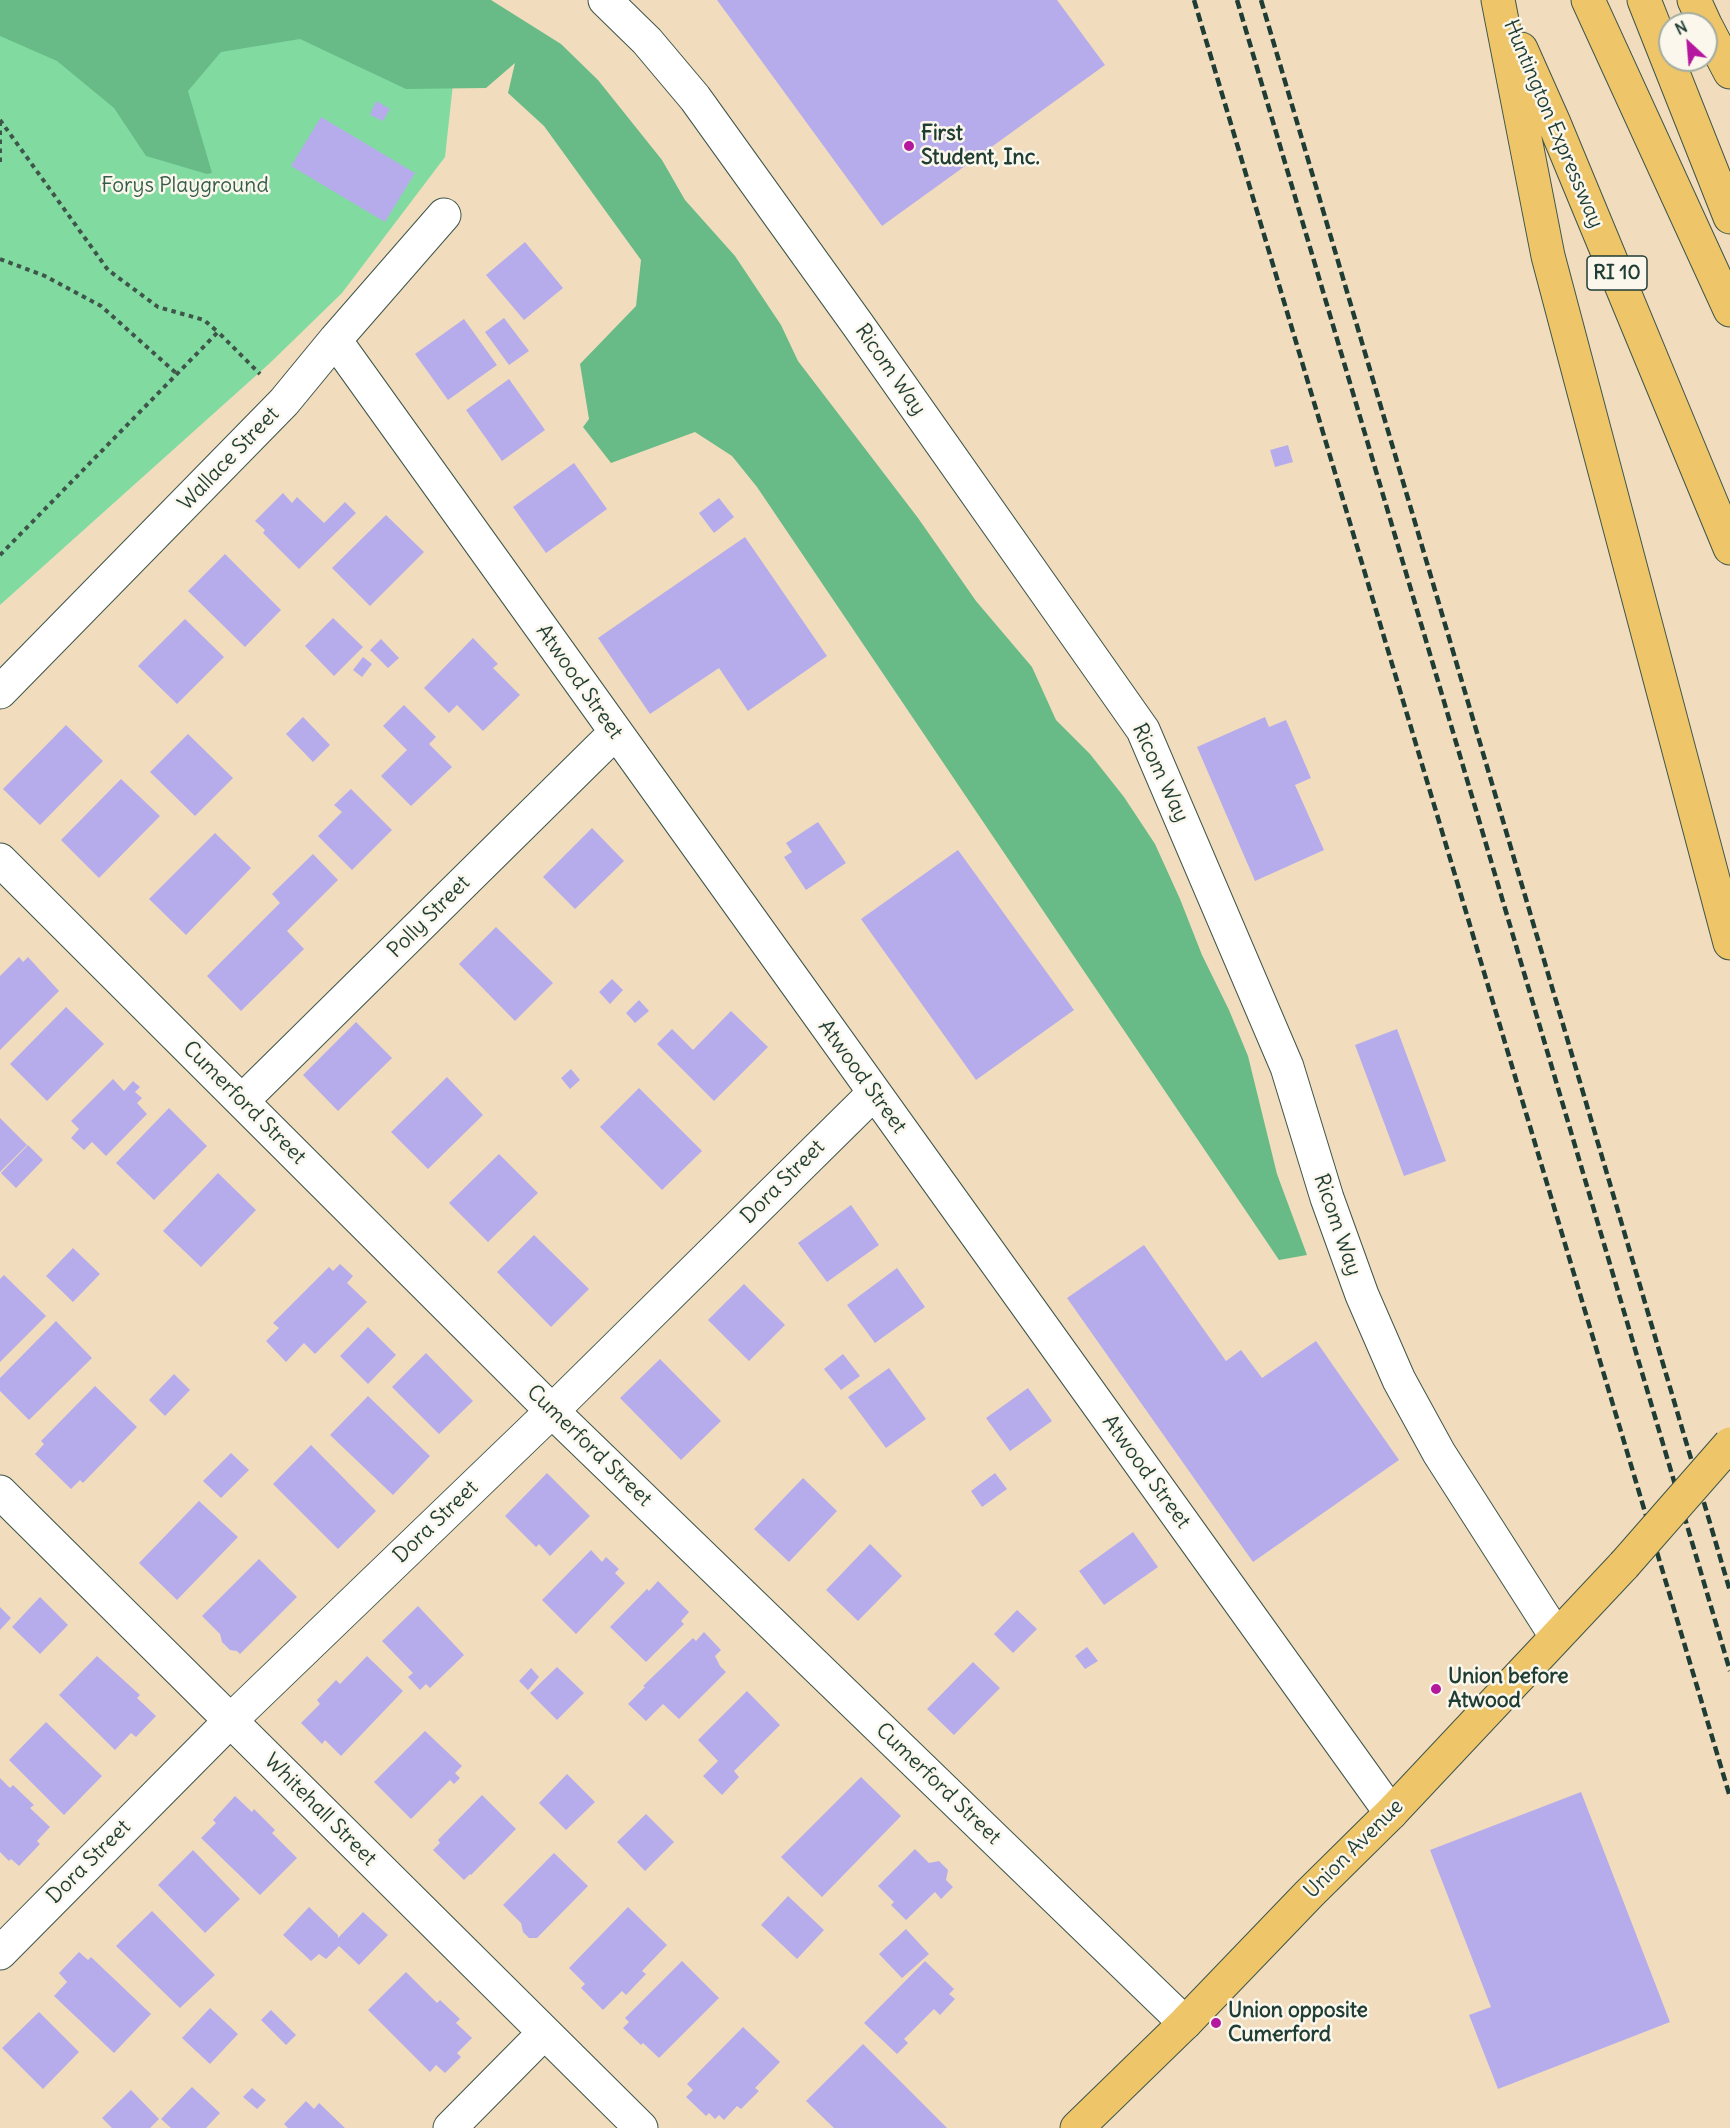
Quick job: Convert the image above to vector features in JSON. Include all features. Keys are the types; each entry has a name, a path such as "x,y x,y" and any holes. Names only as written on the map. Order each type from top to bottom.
{"main road":[{"name":"Huntington Expressway","path":"1499,0 1554,123 1730,548"},
{"path":"1499,0 1548,256 1730,944"},
{"path":"1588,0 1730,310"},
{"path":"1644,0 1730,217"},
{"path":"1718,48 1730,72"},
{"name":"Union Avenue","path":"1077,2128 1185,2024 1391,1813 1624,1565 1730,1444"},
{"name":"Union Avenue","path":"1624,1565 1730,1473"}],"street":[{"name":"Ricom Way","path":"605,0 647,41 695,98 858,324 1143,730 1287,1066 1330,1209 1362,1295 1399,1380 1438,1453 1556,1636"},
{"name":"Wallace Street","path":"0,692 284,402 444,214"},
{"name":"Atwood Street","path":"335,340 1391,1813"},
{"name":"Polly Street","path":"242,1101 615,733"},
{"name":"Cumerford Street","path":"0,860 552,1411 1185,2024"},
{"name":"Dora Street","path":"0,1953 230,1721 552,1411 874,1092"},
{"name":"Whitehall Street","path":"0,1492 640,2128"},
{"path":"450,2128 544,2033"}],"path":[{"path":"0,120 0,162"},
{"path":"0,120 108,270 158,307 204,320 259,372 284,402"},
{"path":"0,259 45,276 100,306 177,374"},
{"path":"0,555 218,332"}],"green space":[{"name":"Forys Playground","path":"0,0 462,2 445,157 342,293 270,363 0,605"},
{"path":"0,0 491,0 561,44 598,80 662,160 685,200 735,256 781,325 798,361 918,518 976,601 1032,667 1056,720 1090,754 1124,797 1155,844 1248,1056 1277,1174 1307,1255 1279,1260 757,487 732,456 695,432 611,463 583,427 589,419 580,364 636,306 641,260 544,126 508,93 515,63 486,88 406,89 300,39 221,52 188,91 212,173 207,174 146,156 114,108 57,61 0,36"}],"building":[{"name":"First Student, Inc.","path":"717,0 1057,0 1105,65 882,226"},
{"path":"376,101 390,109 383,121 370,115"},
{"path":"321,117 415,173 385,222 291,166"},
{"path":"525,242 563,288 524,320 486,275"},
{"path":"504,318 529,351 509,365 485,332"},
{"path":"464,319 497,365 448,400 415,354"},
{"path":"509,379 545,430 502,461 466,410"},
{"path":"1288,445 1293,462 1275,467 1270,450"},
{"path":"574,463 607,509 546,553 513,507"},
{"path":"283,493 292,503 297,497 324,523 345,502 356,513 299,569 263,533 265,530 255,521"},
{"path":"719,498 734,517 714,533 699,513"},
{"path":"386,515 424,552 370,606 332,568"},
{"path":"745,537 827,656 748,711 719,668 650,714 598,638"},
{"path":"225,554 281,610 245,647 188,591"},
{"path":"333,618 363,647 334,676 305,646"},
{"path":"185,619 224,657 177,704 138,666"},
{"path":"473,638 498,664 493,668 520,695 483,731 457,705 449,713 424,688"},
{"path":"381,639 399,658 388,668 370,650"},
{"path":"363,657 372,664 362,677 353,670"},
{"path":"404,705 436,737 429,744 452,767 411,806 381,776 407,750 383,726"},
{"path":"303,717 330,745 313,762 286,734"},
{"path":"1265,717 1269,727 1286,720 1311,778 1295,785 1324,850 1255,881 1197,747"},
{"path":"66,725 103,761 40,825 3,789"},
{"path":"188,734 233,778 195,816 150,772"},
{"path":"121,779 160,816 99,878 61,840"},
{"path":"351,789 392,830 352,870 318,836 342,812 334,805"},
{"path":"818,822 846,863 806,890 784,857 792,852 786,843"},
{"path":"592,828 624,861 575,909 543,877"},
{"path":"215,833 251,868 186,935 149,899"},
{"path":"958,850 1074,1010 976,1080 861,919"},
{"path":"313,854 338,880 287,931 304,949 241,1011 207,976 280,903 272,894"},
{"path":"496,927 553,983 515,1021 459,964"},
{"path":"19,957 23,962 28,957 59,991 0,1050 0,976"},
{"path":"612,979 623,990 610,1004 599,992"},
{"path":"639,1000 649,1011 635,1023 626,1013"},
{"path":"66,1007 104,1044 47,1101 10,1064"},
{"path":"731,1011 768,1047 714,1101 657,1044 672,1029 693,1050"},
{"path":"356,1022 392,1058 338,1111 303,1075"},
{"path":"1397,1029 1446,1161 1404,1176 1355,1045"},
{"path":"571,1069 580,1080 570,1089 561,1078"},
{"path":"447,1077 483,1115 428,1169 391,1132"},
{"path":"113,1079 124,1091 133,1081 140,1087 135,1092 142,1098 137,1103 147,1114 106,1156 92,1142 84,1150 71,1138 79,1129 71,1121"},
{"path":"639,1088 702,1151 662,1190 600,1127"},
{"path":"169,1108 207,1146 154,1200 116,1163"},
{"path":"0,1118 27,1145 0,1172"},
{"path":"28,1145 43,1160 16,1188 1,1173"},
{"path":"499,1154 538,1193 488,1242 449,1203"},
{"path":"218,1173 256,1210 201,1267 163,1231"},
{"path":"851,1205 879,1245 827,1282 798,1243"},
{"path":"534,1235 589,1289 551,1327 497,1272"},
{"path":"1144,1245 1226,1361 1241,1350 1262,1378 1316,1341 1399,1460 1253,1562 1067,1298"},
{"path":"73,1248 100,1274 73,1302 46,1276"},
{"path":"340,1264 353,1276 347,1283 367,1302 315,1354 304,1343 286,1362 266,1341 279,1328 273,1323 329,1267 333,1271"},
{"path":"897,1268 925,1307 875,1343 847,1305"},
{"path":"4,1275 46,1316 0,1362 0,1279"},
{"path":"744,1284 785,1325 749,1361 708,1320"},
{"path":"56,1321 92,1358 29,1420 0,1391 0,1378"},
{"path":"368,1327 396,1355 368,1384 340,1356"},
{"path":"426,1353 473,1401 439,1434 392,1387"},
{"path":"843,1354 860,1376 841,1390 824,1369"},
{"path":"660,1359 721,1421 681,1460 620,1398"},
{"path":"889,1368 926,1419 886,1448 848,1397"},
{"path":"174,1374 190,1390 165,1416 149,1400"},
{"path":"95,1386 137,1427 83,1483 80,1480 71,1489 35,1454 44,1444 41,1441"},
{"path":"1028,1388 1052,1421 1010,1451 986,1418"},
{"path":"368,1396 430,1456 393,1495 330,1435"},
{"path":"311,1445 376,1511 338,1549 273,1484"},
{"path":"231,1453 249,1470 221,1498 203,1481"},
{"path":"547,1473 590,1516 550,1556 539,1544 536,1547 505,1516"},
{"path":"995,1473 1007,1489 982,1507 971,1491"},
{"path":"803,1478 837,1511 789,1562 754,1529"},
{"path":"199,1501 238,1537 177,1600 139,1563"},
{"path":"1133,1532 1158,1567 1104,1605 1079,1571"},
{"path":"870,1544 902,1576 858,1621 826,1590"},
{"path":"591,1550 602,1562 606,1557 619,1569 615,1573 625,1583 576,1634 542,1600"},
{"path":"259,1559 297,1597 240,1654 230,1650 222,1642 220,1634 202,1616"},
{"path":"658,1581 689,1612 681,1621 684,1624 646,1662 610,1627 647,1589 649,1591"},
{"path":"40,1597 68,1625 40,1654 12,1627"},
{"path":"418,1606 464,1655 430,1688 426,1684 420,1690 408,1677 413,1673 382,1641"},
{"path":"0,1607 11,1618 0,1630"},
{"path":"1017,1610 1037,1629 1013,1653 994,1634"},
{"path":"704,1632 721,1650 715,1656 726,1672 679,1719 663,1704 646,1721 628,1704 645,1687 643,1686 693,1638 696,1641"},
{"path":"1087,1647 1098,1661 1085,1669 1075,1656"},
{"path":"97,1656 140,1695 137,1698 156,1716 136,1737 131,1733 115,1750 59,1695"},
{"path":"367,1656 403,1691 341,1756 325,1740 322,1744 301,1723 320,1704 317,1700 336,1680 340,1684"},
{"path":"973,1662 1000,1688 954,1735 927,1709"},
{"path":"557,1667 584,1693 557,1720 530,1693"},
{"path":"531,1668 539,1677 528,1690 519,1681"},
{"path":"747,1691 780,1725 734,1771 739,1777 722,1795 703,1776 718,1761 698,1740"},
{"path":"46,1722 102,1776 64,1815 9,1760"},
{"path":"425,1731 462,1766 455,1773 460,1778 454,1784 450,1780 411,1819 374,1782"},
{"path":"567,1774 595,1802 566,1830 539,1803"},
{"path":"861,1777 901,1816 822,1897 781,1857"},
{"path":"0,1778 10,1788 13,1785 34,1805 30,1808 50,1827 37,1841 40,1844 19,1866 11,1859 9,1861 0,1852"},
{"path":"1581,1792 1670,2022 1498,2089 1469,2015 1491,2007 1430,1850"},
{"path":"482,1795 516,1829 464,1880 433,1850 440,1843 438,1840"},
{"path":"235,1796 252,1812 254,1809 275,1830 272,1833 297,1858 260,1895 201,1838 216,1823 213,1820"},
{"path":"646,1814 674,1842 645,1871 617,1842"},
{"path":"915,1849 929,1863 939,1861 948,1870 946,1880 953,1887 941,1899 935,1892 906,1920 891,1905 894,1902 878,1886"},
{"path":"193,1850 240,1899 205,1933 158,1885"},
{"path":"554,1853 588,1886 537,1938 529,1938 523,1932 521,1923 503,1905"},
{"path":"788,1896 824,1930 797,1959 761,1925"},
{"path":"309,1907 338,1935 338,1938 363,1912 388,1935 359,1965 339,1946 326,1959 319,1954 311,1961 283,1935"},
{"path":"628,1907 667,1945 642,1971 646,1974 626,1995 622,1991 603,2010 581,1988 585,1984 569,1968"},
{"path":"152,1911 215,1975 180,2008 116,1946"},
{"path":"906,1929 929,1954 902,1978 879,1954"},
{"path":"79,1952 88,1960 91,1957 151,2014 114,2053 54,1996 67,1982 59,1973"},
{"path":"682,1961 719,1998 659,2058 623,2028 629,2022 625,2018"},
{"path":"925,1961 954,1989 949,1994 955,1999 940,2015 934,2009 904,2039 908,2043 897,2054 864,2023"},
{"path":"406,1972 437,2003 440,2000 460,2019 456,2023 472,2038 457,2053 461,2057 445,2073 436,2065 430,2072 368,2010"},
{"path":"210,2008 238,2034 210,2064 182,2038"},
{"path":"271,2010 296,2035 286,2045 261,2020"},
{"path":"39,2012 79,2052 43,2089 2,2048"},
{"path":"743,2027 780,2062 755,2088 759,2091 741,2109 737,2106 724,2120 719,2115 715,2119 709,2113 706,2116 686,2097 693,2090 687,2084"},
{"path":"863,2044 947,2128 834,2128 806,2101"},
{"path":"192,2087 220,2113 206,2128 171,2128 161,2119"},
{"path":"252,2088 266,2100 257,2109 243,2097"},
{"path":"131,2090 159,2119 150,2128 112,2128 102,2118"},
{"path":"306,2101 314,2109 319,2103 345,2128 288,2128 284,2124"}],"railway":[{"path":"1194,0 1730,1797"},
{"path":"1237,0 1730,1671"},
{"path":"1261,0 1730,1591"}],"place":[{"name":"First Student, Inc.","path":"909,146"},
{"name":"Union before Atwood","path":"1436,1689"},
{"name":"Union opposite Cumerford","path":"1216,2023"}]}
